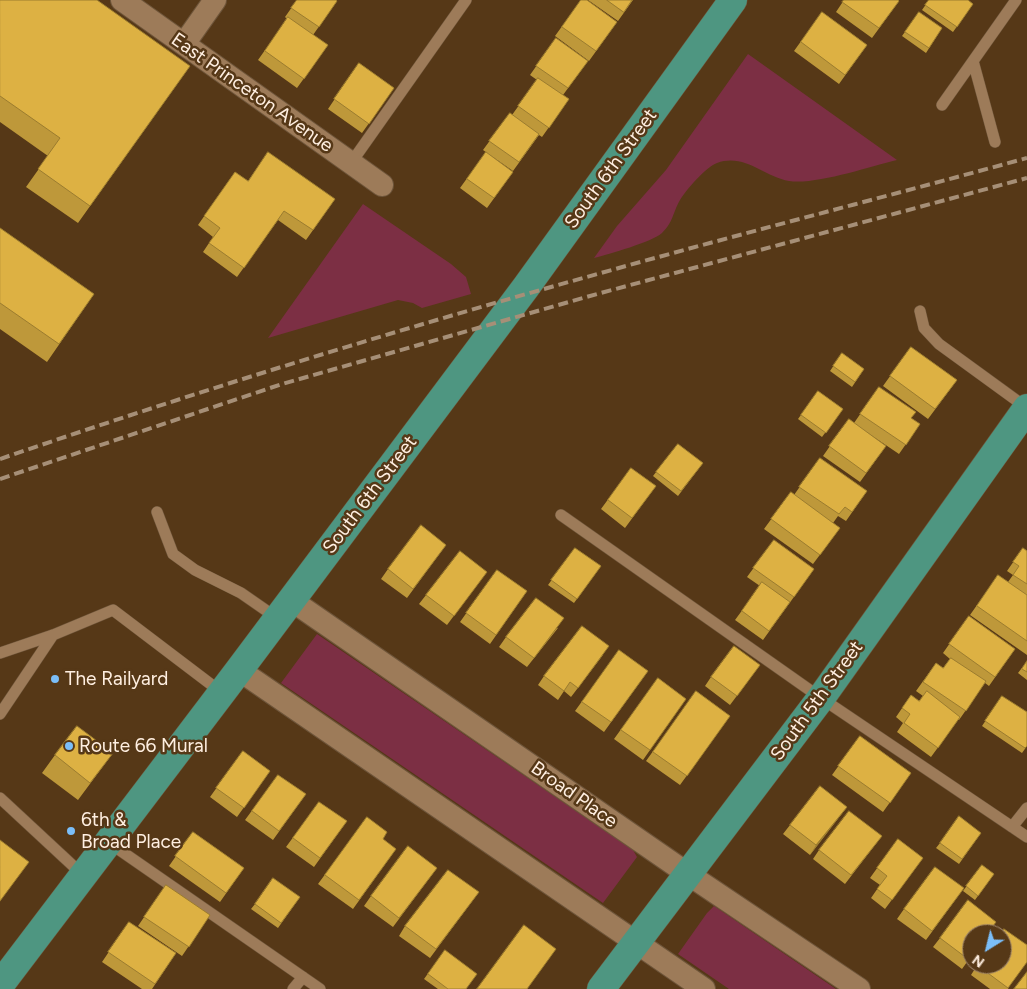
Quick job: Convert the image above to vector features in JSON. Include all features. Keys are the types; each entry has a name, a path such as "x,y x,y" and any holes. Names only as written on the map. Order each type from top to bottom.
{"main road":[{"name":"South 6th Street","path":"0,984 84,876 526,287 733,0"},
{"name":"South 5th Street","path":"601,989 821,698 1027,408"}],"street":[{"name":"East Princeton Avenue","path":"122,0 382,185"},
{"path":"184,44 215,0"},
{"name":"Broad Place","path":"284,609 688,874 859,989"},
{"path":"239,670 704,989"}],"lane":[{"path":"351,163 466,0"},
{"path":"942,105 1016,0"},
{"path":"973,60 995,142"},
{"path":"920,311 924,328 939,344 1027,408"},
{"path":"157,512 174,554 196,570 240,592 284,609"},
{"path":"561,515 821,698 1027,837"},
{"path":"0,653 113,610 221,692"},
{"path":"0,714 53,634"},
{"path":"0,798 84,876"},
{"path":"1012,827 1027,808"},
{"path":"108,842 320,989"},
{"path":"293,989 303,977"}],"shaded area":[{"path":"748,54 897,160 827,178 800,182 780,179 737,161 717,163 702,174 687,191 680,200 669,225 662,233 640,244 594,258 617,226 666,170"},
{"path":"363,204 451,264 466,277 471,294 422,308 413,303 398,300 268,338"},
{"path":"317,634 633,850 637,857 603,903 281,683"},
{"path":"714,906 836,989 729,989 678,954"}],"building":[{"path":"0,0 97,0 190,66 90,206 38,169 60,138 0,96"},
{"path":"297,0 337,1 319,27 291,8"},
{"path":"581,0 587,0 617,22 596,51 562,27"},
{"path":"607,0 632,0 624,12"},
{"path":"844,0 899,1 879,28 842,2"},
{"path":"929,0 968,0 973,4 957,27 925,5"},
{"path":"822,12 867,45 845,75 801,42"},
{"path":"919,12 942,28 929,48 905,32"},
{"path":"288,17 328,45 304,79 265,51"},
{"path":"556,38 588,61 568,88 536,66"},
{"path":"359,63 394,88 369,124 334,99"},
{"path":"538,78 569,99 549,128 518,106"},
{"path":"510,113 539,134 519,162 489,141"},
{"path":"268,152 335,199 313,230 284,211 244,268 209,243 220,228 204,216 235,172 248,181"},
{"path":"486,152 513,172 494,198 467,179"},
{"path":"0,228 94,294 59,344 0,303"},
{"path":"911,347 957,380 935,409 890,376"},
{"path":"842,353 864,369 855,382 833,366"},
{"path":"879,387 916,412 911,418 920,424 906,445 860,414"},
{"path":"818,391 843,409 826,433 801,415"},
{"path":"849,419 886,446 866,473 829,446"},
{"path":"678,444 703,463 681,491 656,472"},
{"path":"820,458 867,491 852,512 845,507 839,514 799,487"},
{"path":"631,468 656,486 632,518 608,500"},
{"path":"791,492 840,528 820,555 771,519"},
{"path":"421,525 446,545 413,589 388,569"},
{"path":"774,540 814,569 794,597 753,568"},
{"path":"575,548 601,566 577,599 551,580"},
{"path":"1023,548 1027,551 1027,584 1013,575 1019,566 1013,562"},
{"path":"460,551 487,572 454,616 426,595"},
{"path":"497,570 527,591 496,635 466,613"},
{"path":"998,575 1027,595 1027,641 977,606"},
{"path":"762,582 790,602 769,631 742,611"},
{"path":"536,598 564,618 534,658 506,637"},
{"path":"969,616 1015,649 995,677 949,644"},
{"path":"582,626 609,646 578,688 570,682 564,691 544,676"},
{"path":"734,646 760,665 737,696 711,677"},
{"path":"619,650 648,671 611,722 582,702"},
{"path":"951,658 986,681 966,711 923,682 936,663 943,668"},
{"path":"1027,661 1027,672 1022,669"},
{"path":"658,678 686,699 650,750 621,730"},
{"path":"696,691 730,716 687,776 653,752"},
{"path":"927,691 960,717 938,748 904,723 910,714 902,708 911,695 919,701"},
{"path":"1002,696 1027,712 1027,746 1025,748 985,721"},
{"path":"77,726 113,753 90,783 55,755"},
{"path":"860,736 911,773 890,803 838,766"},
{"path":"243,751 270,771 244,808 216,788"},
{"path":"278,775 306,794 279,831 252,811"},
{"path":"820,786 847,807 816,845 790,825"},
{"path":"319,802 347,821 320,858 293,838"},
{"path":"849,811 882,836 851,875 819,850"},
{"path":"959,816 981,833 962,859 940,843"},
{"path":"367,817 387,832 383,839 396,849 359,900 325,875"},
{"path":"193,832 244,868 226,893 175,856"},
{"path":"898,839 923,858 892,900 877,889 887,876 877,868"},
{"path":"0,840 29,862 0,901"},
{"path":"408,846 437,868 399,918 371,896"},
{"path":"982,865 994,874 978,896 966,886"},
{"path":"935,867 964,888 932,931 904,909"},
{"path":"448,870 479,892 436,949 405,926"},
{"path":"273,878 300,897 281,923 255,904"},
{"path":"166,885 210,915 189,947 144,917"},
{"path":"968,900 996,922 994,924 962,924 962,954 940,938"},
{"path":"129,922 176,953 155,984 108,952"},
{"path":"524,925 556,949 527,989 477,989"},
{"path":"1012,935 1027,945 1027,962 1008,988 989,974 1012,974"},
{"path":"445,950 477,974 466,989 448,989 428,974"},
{"path":"1027,972 1027,989 1014,989"}],"railway":[{"path":"0,459 224,385 525,294 1027,158"},
{"path":"0,479 282,384 597,294 1027,178"}],"place":[{"name":"The Railyard","path":"55,679"},
{"name":"Route 66 Mural","path":"69,746"},
{"name":"6th & Broad Place","path":"71,831"}]}
